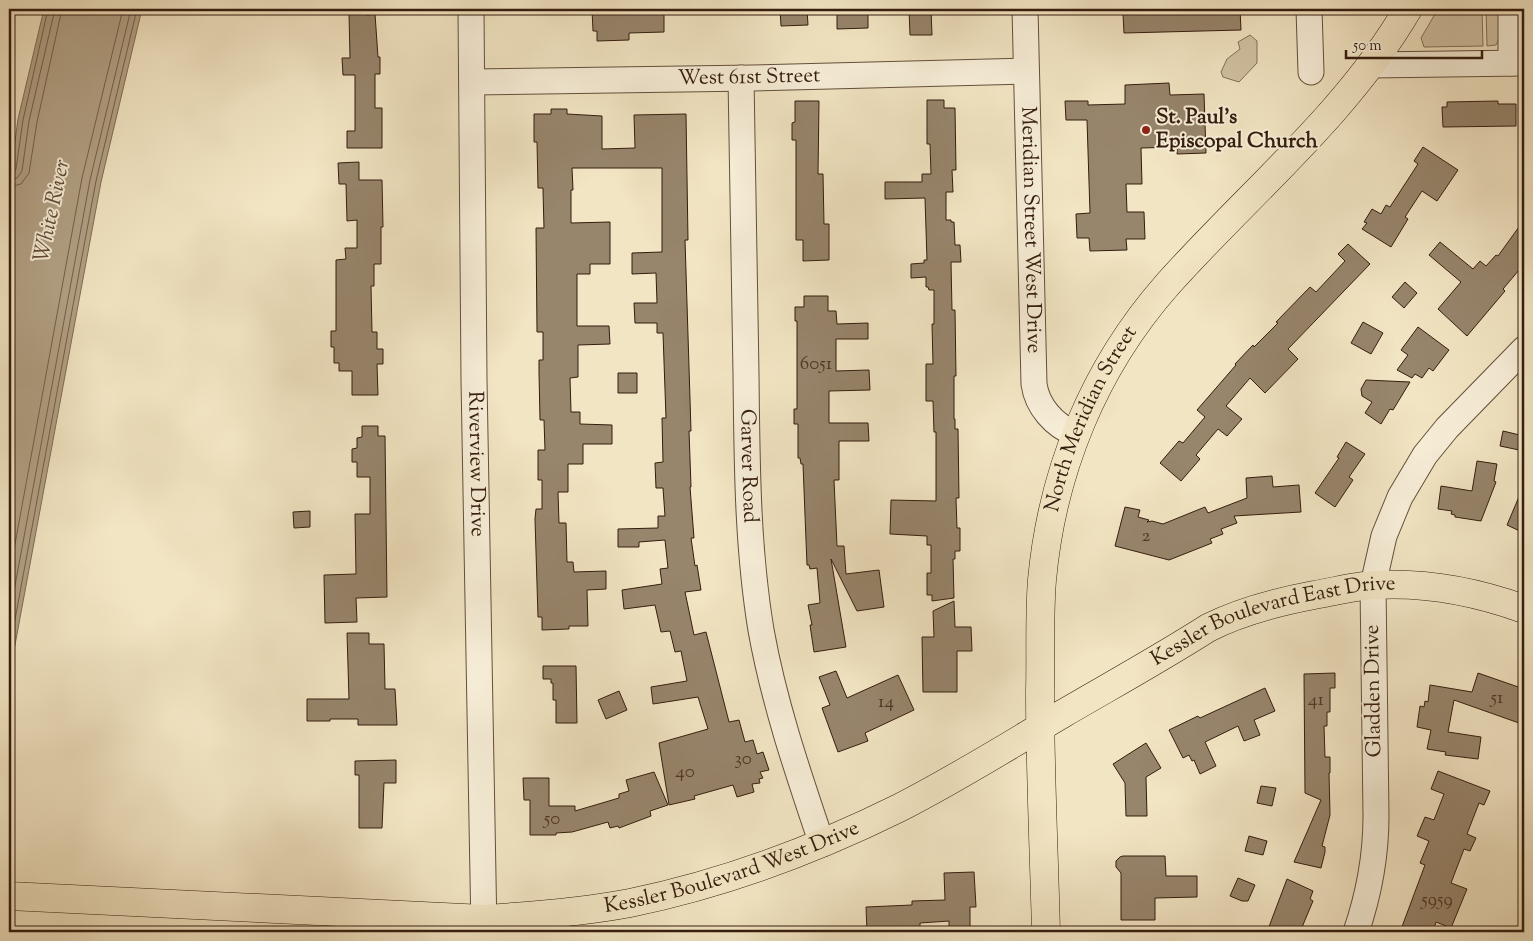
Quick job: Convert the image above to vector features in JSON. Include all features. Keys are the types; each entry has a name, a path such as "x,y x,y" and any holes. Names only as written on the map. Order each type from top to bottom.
{"main road":[{"name":"North Meridian Street","path":"1046,932 1040,727 1041,604 1045,556 1055,499 1076,434 1098,385 1112,360 1147,308 1178,273 1335,109 1371,65 1408,9"},
{"name":"Kessler Boulevard East Drive","path":"1040,727 1224,620 1248,611 1300,598 1373,585 1436,587 1507,603 1524,609"},
{"name":"Kessler Boulevard West Drive","path":"9,896 182,904 484,926 645,899 733,875 822,844 899,808 1040,727"}],"street":[{"name":"Riverview Drive","path":"471,9 474,380 484,926"},
{"name":"Meridian Street West Drive","path":"1025,9 1034,384 1038,399 1050,417 1067,430 1076,434"},
{"path":"1309,9 1311,72"},
{"path":"1371,65 1518,63 1511,9"},
{"name":"West 61st Street","path":"473,82 1026,71"},
{"name":"Garver Road","path":"741,78 748,491 752,564 773,687 786,736 822,844"},
{"name":"Gladden Drive","path":"1356,932 1370,886 1376,834 1373,585 1382,544 1389,520 1416,469 1447,428 1524,349"}],"shaded area":[{"path":"1438,9 1482,9 1483,46 1424,47 1421,38"},
{"path":"1486,9 1499,9 1500,32 1496,45 1487,46"},
{"path":"1250,35 1257,41 1257,63 1239,82 1223,77 1221,72 1227,59 1240,49 1238,42"}],"water":[{"name":"White River","path":"44,9 142,9 101,182 12,661 9,709 9,185 18,119"}],"building":[{"path":"592,9 634,9 634,14 664,13 664,32 629,33 629,40 597,41 597,31 593,31"},
{"path":"780,9 807,9 808,25 781,26"},
{"path":"837,9 868,9 868,28 837,29"},
{"path":"909,9 931,9 932,35 910,35"},
{"path":"1130,9 1240,9 1241,30 1124,33 1123,14 1130,14"},
{"path":"367,12 367,15 375,14 378,57 380,57 380,74 375,74 375,108 382,108 382,148 347,148 347,131 355,131 355,75 343,75 342,58 350,58 349,13"},
{"name":"St. Paul's Episcopal Church","path":"1169,83 1170,95 1204,94 1206,153 1177,154 1177,147 1141,148 1142,184 1126,184 1127,212 1144,212 1145,239 1126,239 1127,250 1090,251 1089,238 1077,238 1076,214 1090,213 1087,120 1066,120 1065,101 1088,101 1088,105 1125,104 1125,85"},
{"path":"927,100 944,100 944,108 955,108 956,170 952,170 953,192 946,192 946,220 954,222 955,245 960,245 961,262 951,262 952,310 955,310 956,376 954,376 954,419 955,429 958,429 959,498 956,498 957,528 960,528 960,551 955,551 955,559 953,559 954,598 932,601 932,595 927,595 927,573 931,573 931,545 927,545 927,536 890,534 891,500 936,501 936,432 934,432 933,401 926,401 926,364 933,364 932,324 934,324 934,290 929,290 926,287 926,277 911,278 911,264 924,263 924,260 927,260 925,198 885,199 885,182 922,182 922,174 931,174 930,144 927,144"},
{"path":"795,101 819,101 818,174 823,174 824,224 829,224 829,260 803,261 803,240 796,240 796,140 792,140 792,123 795,122"},
{"path":"1498,101 1498,104 1516,104 1516,126 1443,127 1442,107 1447,107 1447,102"},
{"path":"551,109 567,109 567,114 602,116 602,149 635,148 634,115 686,114 688,240 685,240 691,431 689,431 690,487 694,538 691,538 701,590 685,592 694,635 706,632 729,722 739,720 745,742 753,740 757,754 763,752 769,770 760,772 763,778 759,779 760,783 752,784 754,792 737,797 733,785 694,796 695,799 669,805 659,743 708,729 698,697 653,704 651,687 687,681 681,651 675,652 670,631 661,632 655,605 624,609 622,590 662,584 660,569 668,568 665,540 639,542 639,547 618,547 618,529 658,528 658,516 665,516 663,488 656,488 655,463 663,462 662,418 666,418 663,333 657,333 657,323 635,323 634,303 657,303 656,273 632,274 632,253 662,252 662,168 572,168 571,223 610,222 610,264 590,264 590,274 577,274 577,326 609,326 610,344 578,345 578,377 570,378 571,412 580,412 580,424 612,425 612,444 583,444 583,464 568,464 568,492 558,492 559,523 566,523 567,562 573,562 574,572 606,571 606,589 587,590 588,626 569,626 569,629 542,630 542,617 538,617 535,519 536,509 542,509 542,480 538,480 538,450 545,450 544,420 540,420 539,360 543,360 543,332 537,332 536,228 544,228 543,188 538,188 537,142 534,142 534,114 551,114"},
{"path":"1423,147 1458,170 1437,201 1422,191 1405,217 1408,219 1391,247 1362,229 1367,223 1364,222 1372,209 1381,214 1386,205 1390,207 1418,164 1414,161"},
{"path":"359,162 359,180 382,180 383,227 381,227 381,264 374,264 374,286 371,286 372,332 377,332 377,349 383,349 383,364 377,364 378,395 352,395 352,371 339,371 339,363 334,363 334,347 331,347 331,331 336,331 336,260 346,259 345,248 357,248 357,220 347,221 346,184 339,184 338,163"},
{"path":"1524,220 1524,264 1503,289 1505,291 1467,336 1438,309 1461,282 1429,255 1440,242 1473,269 1480,261 1486,266 1496,255 1498,256"},
{"path":"1348,244 1370,264 1288,349 1298,359 1265,393 1250,378 1226,406 1242,419 1227,436 1218,429 1196,455 1200,459 1181,481 1160,463 1179,441 1183,443 1205,417 1197,410 1235,364 1278,323 1276,322 1310,287 1316,292 1345,261 1338,254"},
{"path":"1405,282 1417,293 1404,308 1392,297"},
{"path":"804,296 828,296 828,311 836,311 837,324 868,323 868,339 836,339 836,371 869,370 870,390 829,391 829,423 868,423 869,441 839,441 839,480 834,480 837,546 844,546 846,574 879,570 884,607 857,611 831,559 846,647 814,652 808,605 820,603 817,568 810,569 809,565 807,565 803,464 801,464 800,458 798,458 798,424 794,424 794,409 797,409 797,321 795,321 795,307 804,307"},
{"path":"1363,322 1383,333 1371,354 1351,343"},
{"path":"1418,327 1449,350 1433,371 1429,368 1422,378 1415,374 1412,378 1397,370 1408,355 1401,350"},
{"path":"618,373 637,373 637,393 618,393"},
{"path":"1366,380 1410,382 1393,410 1390,409 1381,424 1365,413 1372,402 1362,396 1361,389"},
{"path":"362,426 378,426 378,436 385,436 387,597 356,598 357,622 325,623 324,575 356,574 355,514 370,514 370,477 357,477 357,462 352,462 352,449 357,448 357,438 362,437"},
{"path":"1503,431 1524,436 1524,451 1500,446"},
{"path":"1346,442 1365,454 1349,477 1353,480 1335,507 1315,493 1339,458 1337,457"},
{"path":"1477,461 1497,464 1494,481 1496,482 1481,521 1455,517 1455,515 1451,514 1452,511 1438,509 1441,486 1472,491"},
{"path":"1272,476 1273,487 1299,485 1301,512 1234,516 1237,523 1221,529 1223,534 1210,539 1212,543 1169,560 1115,546 1125,507 1140,510 1138,517 1149,520 1147,522 1152,521 1163,524 1205,507 1208,513 1247,498 1246,478"},
{"path":"1524,485 1524,533 1507,525"},
{"path":"310,511 310,527 294,528 293,512"},
{"path":"954,601 955,627 971,627 972,651 957,651 957,692 923,692 922,637 934,637 933,611"},
{"path":"347,633 369,633 369,644 384,644 385,689 395,689 397,725 358,725 358,719 307,721 307,699 349,699"},
{"path":"543,666 576,666 577,723 556,723 556,700 553,700 553,683 551,683 551,679 543,679"},
{"path":"836,671 847,698 898,675 914,710 865,733 868,741 838,752 822,708 830,705 819,677"},
{"path":"1335,673 1335,688 1330,688 1330,712 1327,712 1327,726 1324,726 1325,757 1330,757 1330,815 1322,846 1325,847 1325,852 1321,868 1294,862 1321,800 1305,793 1304,674"},
{"path":"1478,673 1524,689 1524,707 1519,723 1454,700 1448,732 1481,737 1478,759 1445,755 1446,752 1427,749 1431,730 1417,727 1420,706 1424,707 1425,701 1428,702 1430,685 1472,692"},
{"path":"1265,688 1275,711 1254,720 1260,735 1244,741 1238,726 1205,742 1216,766 1200,774 1194,760 1192,761 1189,755 1183,758 1169,730"},
{"path":"619,691 627,710 606,719 598,700"},
{"path":"1146,743 1161,768 1146,777 1147,816 1126,816 1125,783 1113,764"},
{"path":"396,760 396,783 384,783 382,828 359,828 359,775 355,775 355,761"},
{"path":"1438,771 1490,791 1484,805 1479,803 1467,834 1476,838 1470,851 1464,849 1451,883 1467,889 1451,928 1436,922 1433,932 1400,932 1425,865 1420,863 1429,841 1417,836 1425,817 1434,820 1444,794 1431,789"},
{"path":"654,772 668,805 650,811 651,816 619,828 618,826 610,828 608,822 572,832 556,833 556,835 530,835 530,800 524,800 523,778 549,778 549,806 575,806 575,811 619,798 619,794 629,791 626,780"},
{"path":"1261,786 1276,788 1272,806 1257,803"},
{"path":"1249,836 1267,841 1263,855 1245,851"},
{"path":"1123,856 1165,856 1166,876 1197,876 1197,897 1155,898 1155,920 1121,920 1121,873 1116,867 1116,861"},
{"path":"974,872 976,907 970,907 970,932 949,932 949,921 920,923 920,932 867,932 866,907 912,905 912,901 945,900 944,873"},
{"path":"1238,878 1255,885 1248,901 1242,901 1230,896"},
{"path":"1287,879 1313,891 1310,899 1313,901 1300,932 1267,932"}],"place":[{"name":"St. Paul's Episcopal Church","path":"1146,130"}]}
